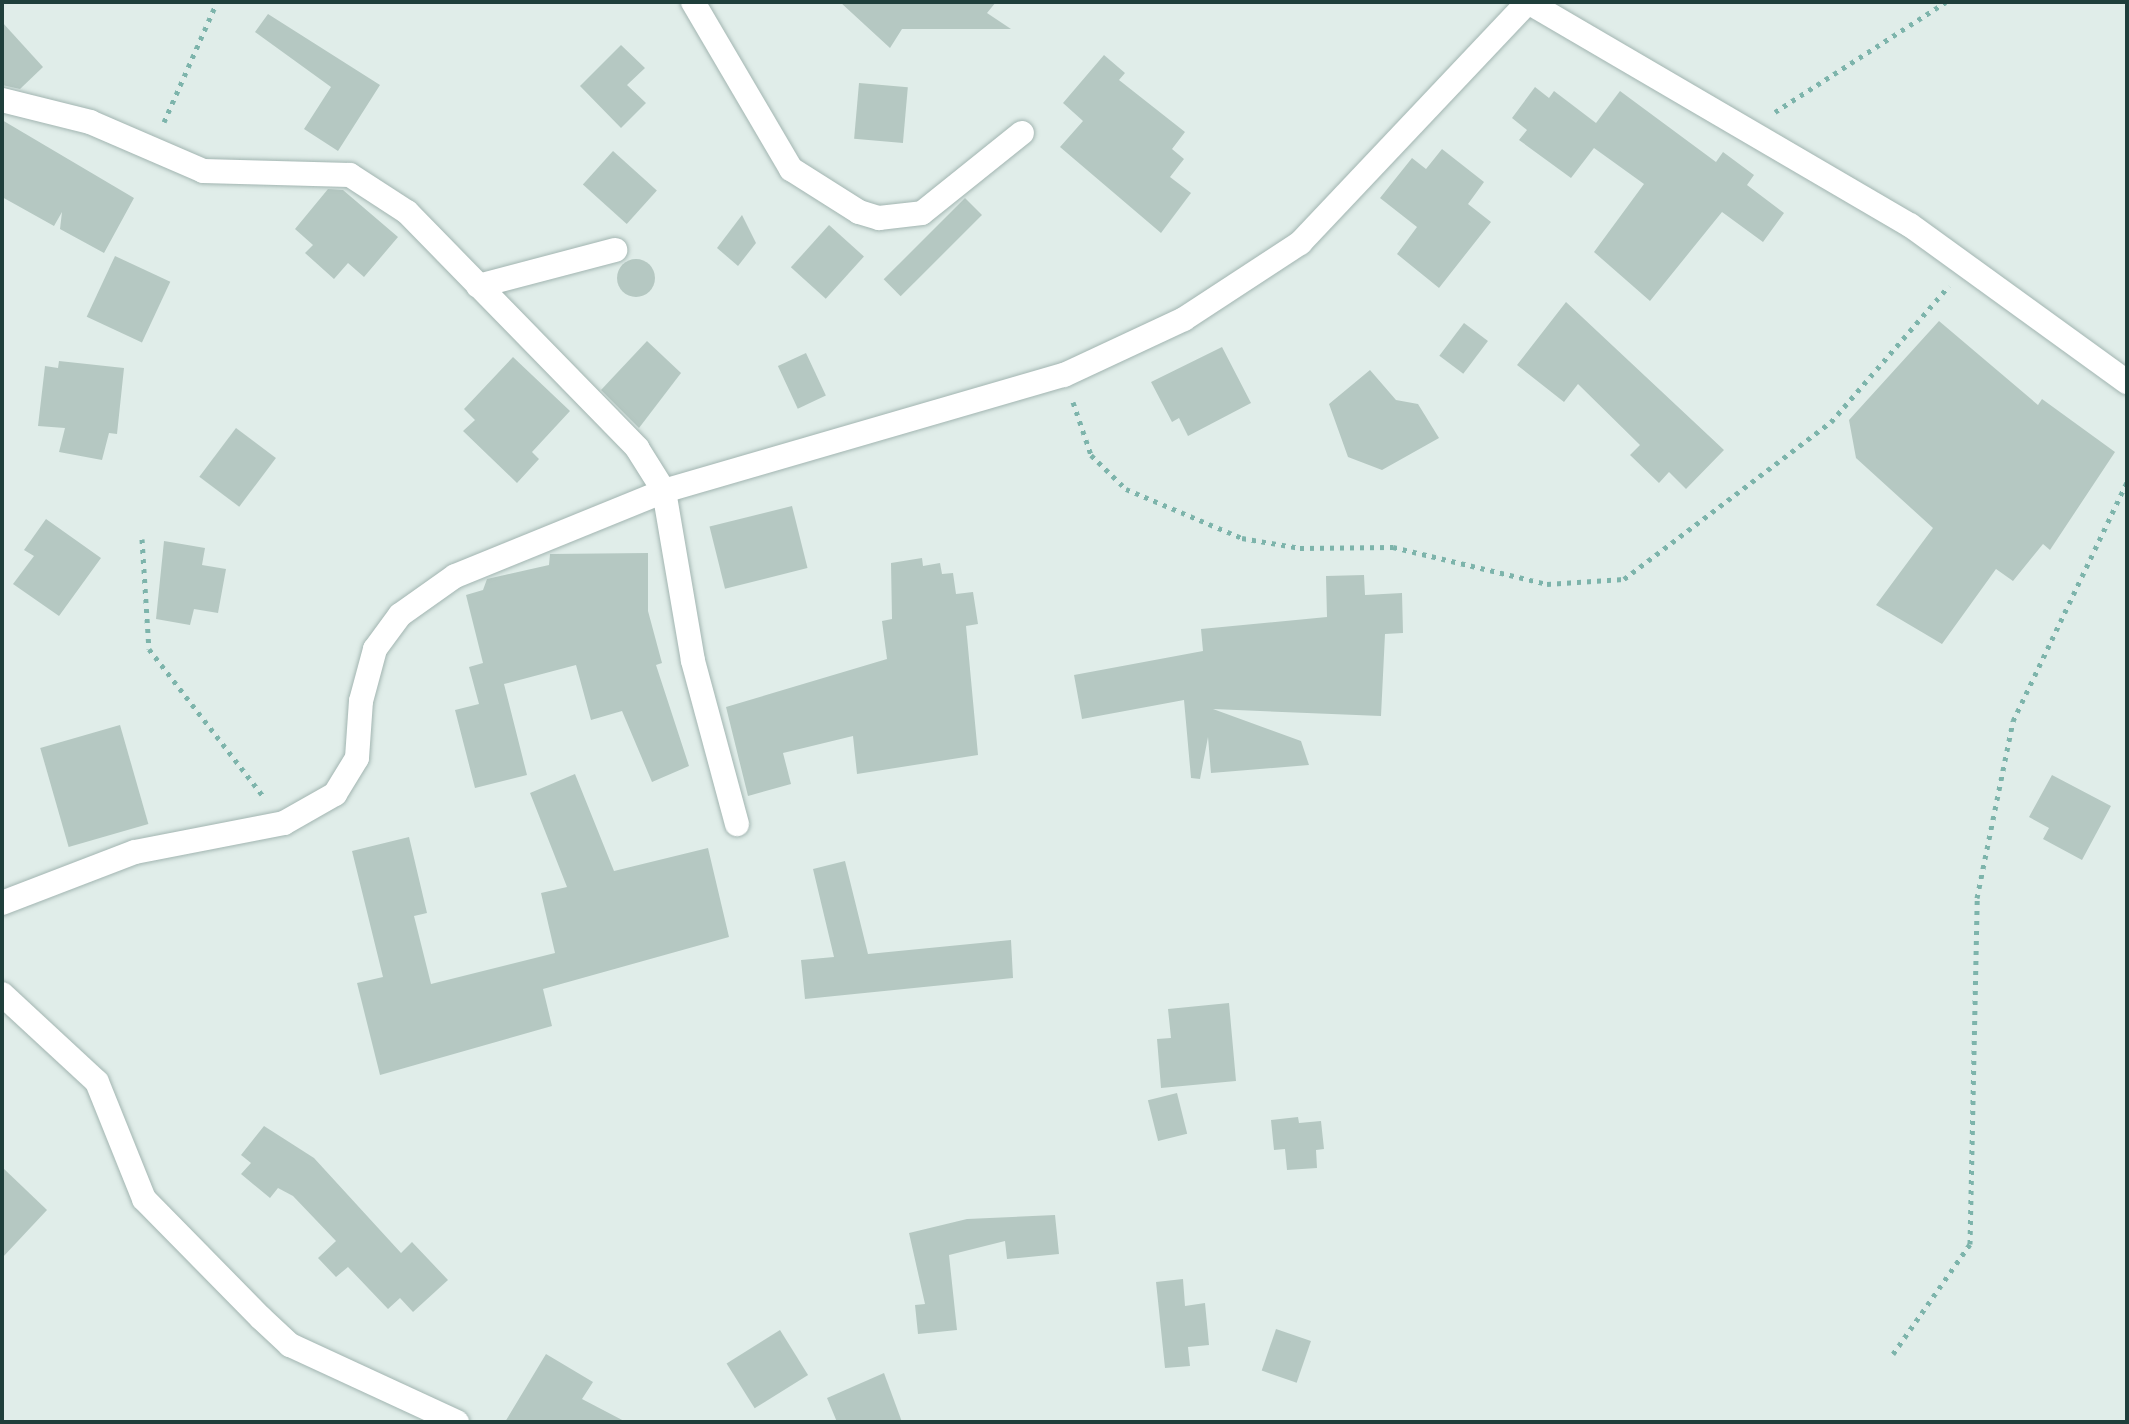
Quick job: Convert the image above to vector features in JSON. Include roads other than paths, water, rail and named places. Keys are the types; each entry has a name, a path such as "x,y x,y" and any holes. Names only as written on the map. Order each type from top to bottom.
{"street":[{"path":"693,2 791,169 859,212 879,218 922,213 1022,133"},
{"path":"2,903 135,852 284,823 335,794 353,771 366,673 400,615 455,576 664,491 1064,375 1184,319 1300,243 1528,2 1749,127 1966,266 2127,382"},
{"path":"2,100 90,122 203,171 366,181 478,286 637,448 664,491 693,661 737,824"},
{"path":"478,286 615,250"},
{"path":"2,994 97,1082 144,1199 261,1318 290,1345 457,1422"}]}
